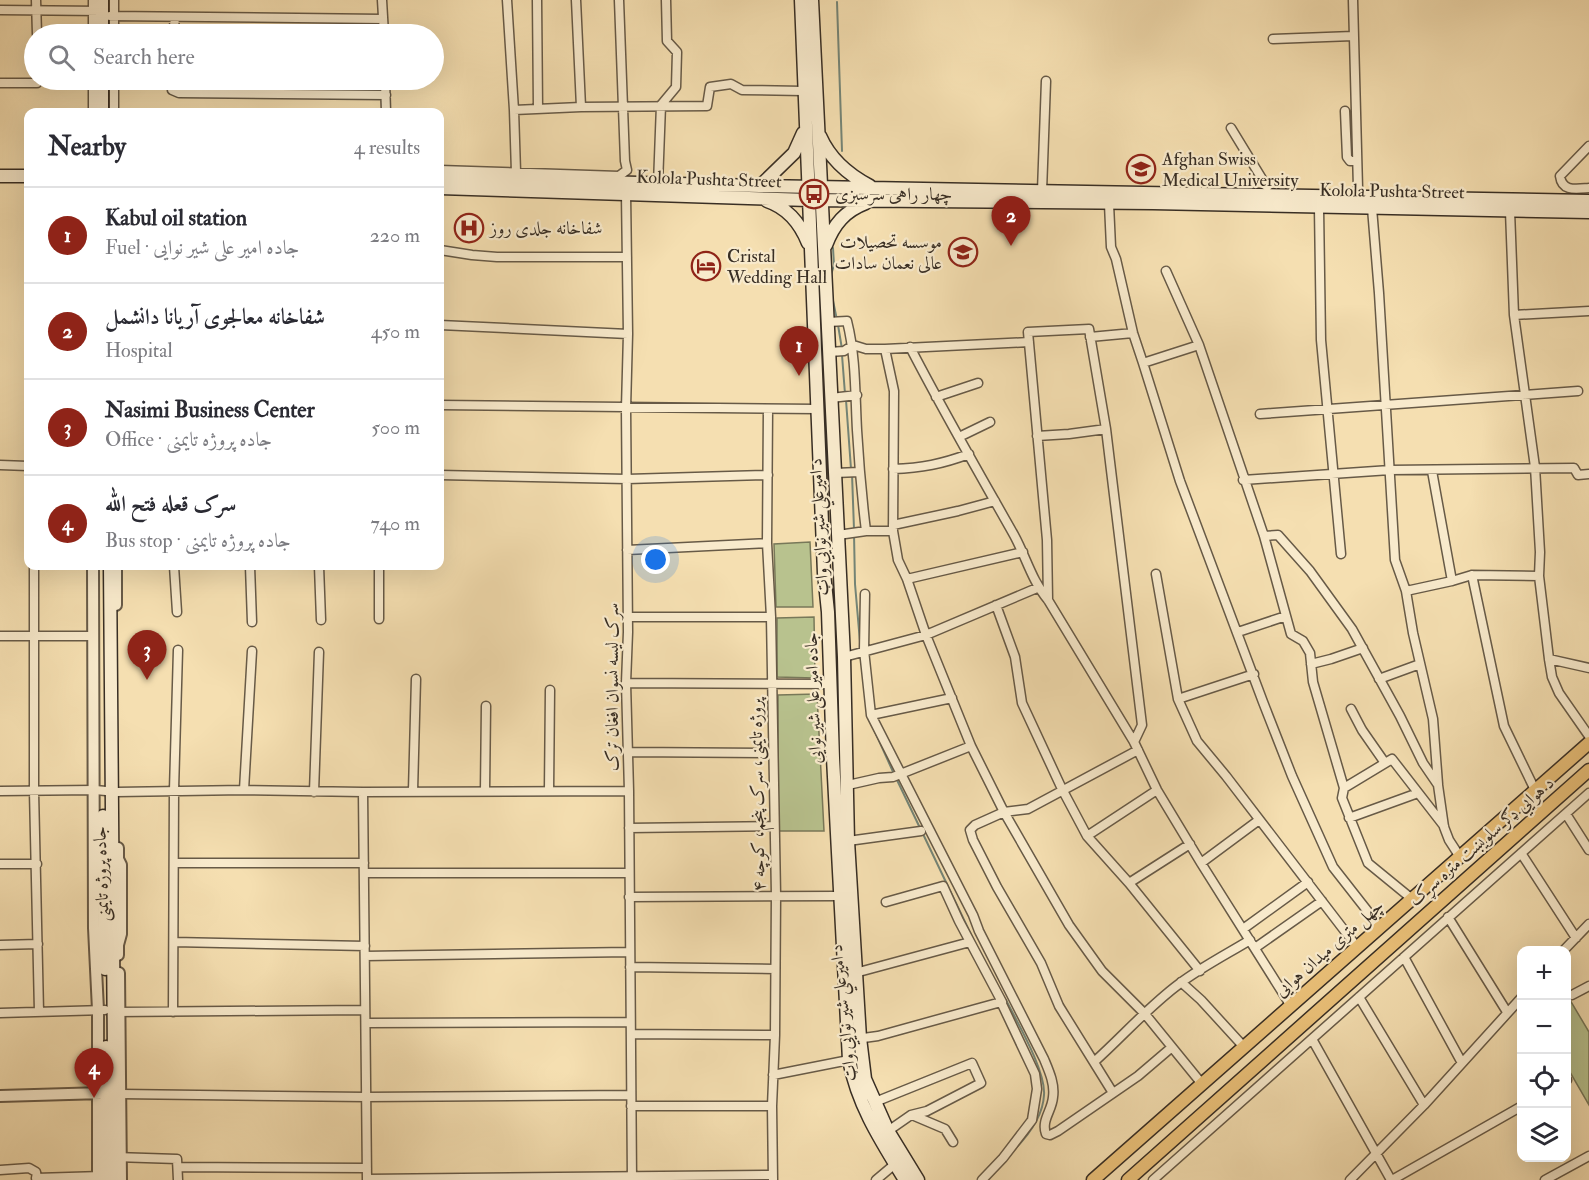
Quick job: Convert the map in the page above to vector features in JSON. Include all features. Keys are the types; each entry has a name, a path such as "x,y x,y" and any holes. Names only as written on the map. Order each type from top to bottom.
{"main road":[{"path":"104,11 110,0"},
{"path":"801,0 804,92 811,128 835,160 873,194"},
{"path":"812,0 811,128 815,200"},
{"path":"102,90 102,108"},
{"path":"110,90 110,108"},
{"path":"760,193 794,153 811,128"},
{"path":"0,176 24,176"},
{"path":"444,178 658,184 760,193 814,186 873,194 1042,191 1462,205 1589,201"},
{"name":"Kolola Pushta Street","path":"444,188 626,194 760,193 815,200 873,194 1109,204 1319,208 1462,205 1510,211 1589,212"},
{"path":"760,193 792,216 803,231 811,250"},
{"path":"824,249 838,220 873,194"},
{"name":"د امیرعلي شیر نوايي واټ","path":"815,200 824,249 844,657 848,841 855,973 854,1039 865,1079 888,1131 918,1180"},
{"name":"جاده امیر علی شیر نوایی","path":"815,200 811,250 817,409 840,896 854,1039 849,1060 853,1081 870,1123 905,1180"},
{"name":"جاده پروژه تایمنی","path":"102,570 110,1093 105,1179"},
{"name":"جاده پروژه تایمنی","path":"106,792 110,570"},
{"name":"چهل متری میدان هوایی","path":"1093,1180 1589,743"},
{"name":"د هوايي ډګر سلویښت متره سړک","path":"1128,1180 1589,770"},
{"path":"1486,835 1499,850"},
{"name":"جاده پروژه تایمنی","path":"105,1179 118,1157 110,1093"}],"street":[{"path":"36,0 36,24"},
{"path":"93,0 104,11"},
{"path":"104,11 114,0"},
{"path":"382,0 383,24"},
{"path":"507,0 516,172"},
{"path":"537,0 538,108"},
{"path":"576,0 581,107"},
{"path":"444,170 623,175 627,170 619,0"},
{"path":"658,184 661,105 676,87 678,73 677,52 667,41 666,0"},
{"path":"1353,0 1358,188"},
{"path":"0,10 104,11 175,18 383,18"},
{"path":"174,24 175,18"},
{"path":"1273,39 1353,36"},
{"path":"1042,191 1046,81"},
{"path":"0,83 24,83"},
{"path":"514,110 661,105 707,106 710,87 731,84 742,90 804,92"},
{"path":"93,90 93,108"},
{"path":"114,90 114,108"},
{"path":"172,90 179,93 386,95"},
{"path":"386,90 386,108"},
{"path":"1345,111 1347,158 1350,161 1357,161"},
{"path":"1231,128 1267,187"},
{"path":"1589,146 1560,176 1562,183 1568,189 1589,189"},
{"name":"سرک لیسه نسوان افغان‌ ترک","path":"626,194 628,334 626,683 629,752 632,1178"},
{"path":"1109,204 1111,247 1116,259 1133,333 1180,482 1292,776 1333,867 1380,927"},
{"path":"1319,208 1321,340 1341,554"},
{"path":"1372,208 1387,404 1395,560 1406,591 1433,719 1438,786 1444,827 1460,857"},
{"path":"1510,211 1514,315 1535,467 1540,552 1539,576 1549,659 1552,677 1559,693 1589,736"},
{"path":"444,250 497,257 627,257"},
{"path":"1166,271 1199,345 1243,480 1264,536 1291,634 1303,641 1310,653 1313,682 1344,788 1342,798 1349,818 1368,863 1412,899"},
{"path":"1514,315 1589,310"},
{"path":"828,322 845,321 853,345 855,472 866,531"},
{"path":"444,325 628,334"},
{"path":"1047,600 1047,540 1028,332 1089,328 1106,429 1142,724 1136,746 1028,809 1004,812 975,825 970,830 997,887 1041,963 1059,1006 1113,1093"},
{"path":"1090,337 1133,333"},
{"path":"853,345 866,349 885,349 1029,342"},
{"path":"829,352 844,351 853,345"},
{"path":"1143,363 1199,345"},
{"path":"910,347 1023,552 1037,588 1047,600 1136,746 1157,790 1201,863 1291,1006"},
{"path":"885,349 894,391 893,528 898,560 971,746 1004,812 1070,924 1102,971 1145,1014 1202,1084"},
{"path":"936,397 978,383"},
{"path":"1260,414 1578,391"},
{"path":"831,398 853,395"},
{"path":"444,405 817,409"},
{"name":"پروژه تایمنی، سرک پنجم، کوچه ۴","path":"768,409 767,543 771,617 776,896 772,1178"},
{"path":"959,437 990,422"},
{"path":"1037,436 1106,429"},
{"path":"893,469 930,467 969,454"},
{"path":"0,465 24,466"},
{"path":"1243,480 1390,470 1432,471 1535,467 1574,468 1578,475 1589,474"},
{"path":"1432,471 1452,581"},
{"path":"835,473 855,472"},
{"path":"444,475 627,479 768,476"},
{"path":"838,535 893,528 995,501"},
{"path":"1264,536 1278,534 1310,570 1352,629 1423,763 1438,786"},
{"path":"627,550 767,543"},
{"path":"907,579 1023,552"},
{"path":"34,570 34,791 39,1012"},
{"name":"جاده پروژه تایمنی","path":"93,570 94,636 106,792"},
{"name":"جاده پروژه تایمنی","path":"109,1011 94,928 106,792 116,570"},
{"path":"174,570 177,612"},
{"path":"250,570 252,622"},
{"path":"319,570 321,620"},
{"path":"379,570 379,620"},
{"path":"1156,574 1178,699 1197,741 1357,948"},
{"path":"1406,591 1472,575 1539,576"},
{"path":"1472,575 1504,726 1535,790"},
{"path":"844,657 926,635 1037,588"},
{"path":"865,594 862,651 871,715 897,775 1044,1059 1050,1074 1053,1098 1050,1111 1045,1119 1046,1134 1050,1135 1058,1131 1138,1076 1172,1047"},
{"path":"996,605 1015,657 1022,703 1062,789 1087,836 1129,883 1200,971"},
{"path":"1238,632 1286,616"},
{"path":"628,617 771,617"},
{"path":"0,636 94,636"},
{"path":"1311,664 1331,660 1362,648"},
{"path":"173,1012 174,790 178,650"},
{"path":"244,790 252,651"},
{"path":"314,792 320,652"},
{"path":"1549,659 1589,668"},
{"path":"1380,679 1420,664"},
{"path":"1178,699 1254,674"},
{"path":"413,791 416,679"},
{"path":"626,683 831,684"},
{"path":"549,791 550,690"},
{"path":"871,715 952,698"},
{"path":"485,791 486,706"},
{"path":"1352,709 1362,730 1385,763"},
{"path":"848,785 897,775 971,746"},
{"path":"629,752 772,753"},
{"path":"1344,788 1392,759 1444,827"},
{"path":"1087,836 1157,790"},
{"path":"0,791 629,791"},
{"path":"363,792 367,1180 772,1178"},
{"path":"1349,818 1418,793"},
{"path":"1153,1180 1589,793"},
{"path":"1566,814 1589,850"},
{"path":"1201,863 1259,820"},
{"path":"629,828 774,826"},
{"path":"848,841 893,833 921,831"},
{"path":"1129,883 1190,844"},
{"path":"1521,853 1576,938"},
{"path":"174,863 364,862"},
{"path":"0,864 37,864"},
{"path":"365,873 629,873"},
{"path":"1243,929 1308,882"},
{"path":"886,902 943,886 1002,1002 1000,1002 1035,1074 1038,1089 1032,1120 1003,1158 982,1180"},
{"path":"629,897 840,896"},
{"path":"1094,1062 1147,1010 1181,982 1253,944 1322,901"},
{"path":"1448,917 1507,1012"},
{"path":"1569,946 1589,924"},
{"path":"174,942 365,946"},
{"path":"855,973 970,942"},
{"path":"0,945 38,944"},
{"path":"365,956 630,952"},
{"path":"1404,957 1462,1063"},
{"path":"630,967 775,969"},
{"path":"1181,982 1201,1000 1244,1047"},
{"path":"1572,995 1589,986"},
{"path":"1359,997 1424,1105"},
{"path":"1350,1180 1424,1105 1518,1000"},
{"path":"854,1039 878,1036 1000,1002"},
{"path":"0,1012 365,1010"},
{"path":"366,1023 630,1022"},
{"path":"630,1034 775,1035"},
{"path":"1312,1039 1391,1180 1517,1108"},
{"path":"773,1075 849,1060"},
{"path":"875,1102 972,1063 981,1083 927,1111 911,1115 888,1131"},
{"path":"0,1096 110,1093 366,1097 630,1095"},
{"path":"631,1106 772,1106"},
{"path":"911,1115 945,1129 953,1142"},
{"path":"1545,1180 1589,1156"},
{"path":"118,1157 175,1158 178,1160 178,1180"},
{"name":"جاده پروژه تایمنی","path":"118,1157 121,1180"},
{"path":"876,1180 896,1164"},
{"path":"178,1167 367,1168"},
{"path":"0,1170 30,1168 36,1172 37,1179 105,1179"}],"green space":[{"path":"810,542 813,607 776,607 774,544"},
{"path":"814,617 815,678 777,677 777,618"},
{"path":"817,694 824,831 778,831 778,695"},
{"path":"1571,1002 1589,1032 1589,1105 1571,1074"}],"waterway":[{"path":"837,2 842,151"},
{"path":"831,275 834,265 833,248"},
{"path":"832,296 837,320"},
{"path":"838,325 842,349"},
{"path":"842,355 845,394"},
{"path":"846,400 851,469"},
{"path":"852,474 854,529"},
{"path":"854,534 860,642"},
{"path":"872,725 894,774"},
{"path":"897,780 920,828"},
{"path":"923,834 976,945"},
{"path":"1006,1000 1036,1060 1044,1095 1041,1111 1034,1126 1013,1151"}],"place":[{"name":"Afghan Swiss Medical University","path":"1141,169"},
{"name":"چهار راهی سرسبزی","path":"814,194"},
{"name":"شفاخانه جلدی روز","path":"469,228"},
{"name":"شفاخانه معالجوی آریانا دانشمل","path":"1011,246"},
{"name":"موسسه تحصیلات عالی نعمان سادات","path":"963,252"},
{"name":"Cristal Wedding Hall","path":"706,266"},
{"name":"Kabul oil station","path":"799,376"},
{"name":"Nasimi Business Center","path":"147,680"},
{"name":"سرک قعله فتح الله","path":"94,1098"}]}
